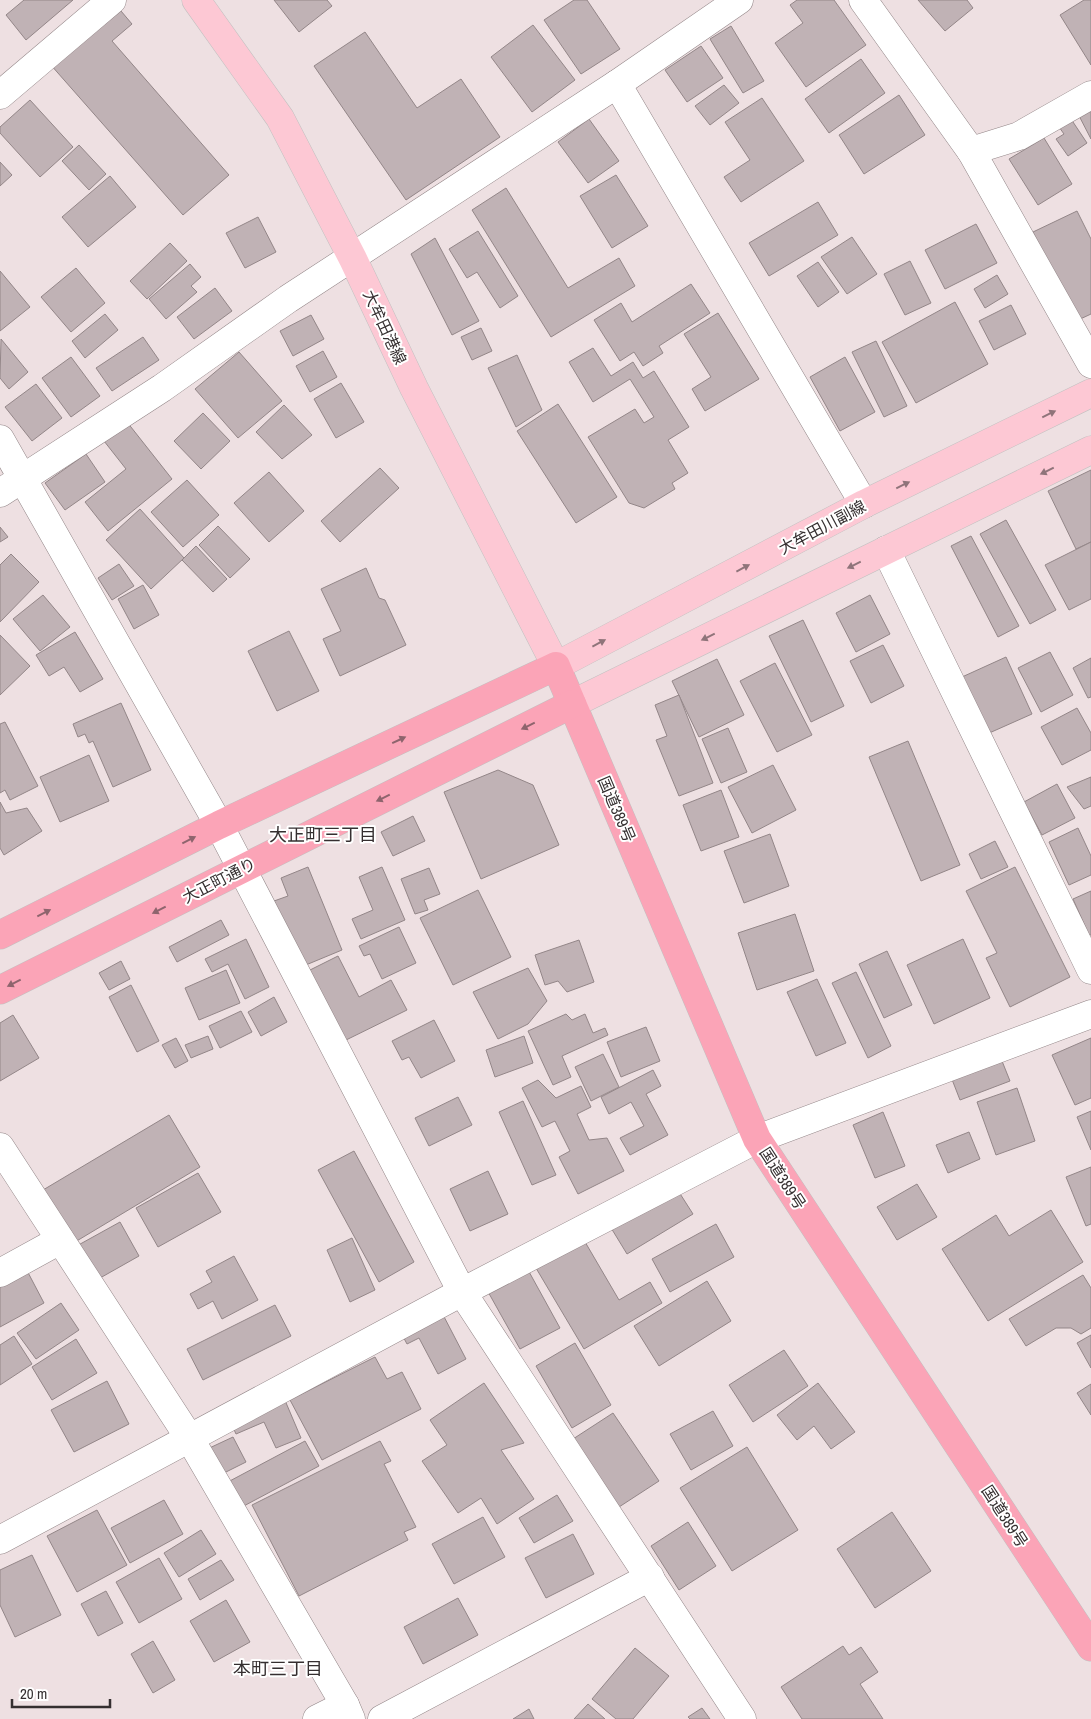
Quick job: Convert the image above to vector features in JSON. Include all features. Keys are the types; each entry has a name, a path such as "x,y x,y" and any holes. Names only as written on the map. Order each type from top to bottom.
{"highway":[{"name":"国道389号","path":"556,666 757,1140 1091,1647"},
{"path":"0,935 219,825 556,666"},
{"name":"大正町通り","path":"0,990 572,704"}],"main road":[{"name":"大牟田港線","path":"196,0 280,118 353,258 414,388 556,666"},
{"name":"大牟田川副線","path":"556,666 864,504 1091,394"},
{"path":"572,704 1091,450"}],"street":[{"path":"0,94 112,0"},
{"path":"11,487 162,388 288,299 617,84 739,0"},
{"path":"863,0 972,151 1091,364"},
{"path":"617,84 864,504"},
{"path":"972,151 1018,136 1091,95"},
{"path":"0,439 11,487 219,825 462,1292 742,1719"},
{"path":"886,550 1091,970"},
{"path":"0,1540 462,1292 757,1140 1091,1014"},
{"path":"0,1147 190,1439 348,1712 317,1719"},
{"path":"0,1273 60,1240"},
{"path":"382,1719 650,1577"}],"building":[{"path":"24,0 73,0 26,40 6,15"},
{"path":"274,0 327,0 332,6 299,32"},
{"path":"574,0 587,0 620,49 581,74 544,20"},
{"path":"797,0 834,0 866,45 806,87 775,43 803,23 790,5"},
{"path":"918,0 967,0 973,8 945,31"},
{"path":"1084,0 1091,0 1091,65 1060,15"},
{"path":"121,11 132,24 112,41 229,175 183,215 50,64 101,20 105,24"},
{"path":"533,25 575,80 532,112 491,57"},
{"path":"731,26 764,81 743,93 710,39"},
{"path":"365,32 417,108 461,79 500,137 406,200 314,66"},
{"path":"701,46 723,78 687,102 665,70"},
{"path":"861,59 885,93 829,133 805,99"},
{"path":"724,85 739,103 710,125 695,106"},
{"path":"899,95 925,135 864,174 839,135"},
{"path":"762,98 804,161 741,202 724,177 750,160 725,122"},
{"path":"30,100 73,147 40,177 0,133 0,127"},
{"path":"1091,102 1091,139 1076,110"},
{"path":"589,119 619,161 588,183 558,142"},
{"path":"1071,119 1087,143 1068,156 1056,139 1064,134 1059,127"},
{"path":"1044,138 1072,184 1038,205 1009,159"},
{"path":"79,145 106,174 89,190 62,161"},
{"path":"0,162 12,175 0,186"},
{"path":"616,175 648,226 612,248 580,196"},
{"path":"110,176 136,207 88,247 62,217"},
{"path":"506,188 568,288 619,258 635,286 551,337 472,210"},
{"path":"818,202 838,235 769,276 749,243"},
{"path":"1077,211 1091,239 1091,314 1076,321 1033,232"},
{"path":"258,217 276,252 245,268 226,233"},
{"path":"976,224 997,263 945,289 925,250"},
{"path":"478,231 518,296 500,308 477,272 467,278 449,249"},
{"path":"852,237 877,274 847,294 821,257"},
{"path":"435,238 479,321 452,335 411,254"},
{"path":"170,243 187,261 147,299 130,281"},
{"path":"910,261 931,303 905,315 884,274"},
{"path":"818,262 839,292 818,307 797,276"},
{"path":"190,264 201,277 191,286 197,292 166,319 149,299"},
{"path":"76,268 105,303 71,332 41,297"},
{"path":"0,271 30,307 0,331"},
{"path":"997,275 1008,294 985,308 974,289"},
{"path":"691,284 710,313 659,346 663,353 643,366 634,352 620,361 594,320 621,303 632,322"},
{"path":"215,288 232,311 194,339 177,317"},
{"path":"955,302 988,364 916,403 882,342"},
{"path":"1011,305 1026,334 994,350 979,321"},
{"path":"718,313 759,379 705,411 692,389 711,377 684,334"},
{"path":"105,314 118,330 85,358 72,341"},
{"path":"311,315 324,339 293,356 280,331"},
{"path":"481,328 492,351 472,360 461,337"},
{"path":"143,337 159,360 112,391 96,368"},
{"path":"1,339 28,372 9,389 0,378"},
{"path":"876,341 907,406 884,417 852,352"},
{"path":"593,348 611,376 633,362 643,378 654,371 689,427 668,440 688,473 672,483 675,489 644,508 629,503 588,437 635,409 644,423 654,417 630,379 593,402 569,362"},
{"path":"323,351 337,377 310,392 296,366"},
{"path":"239,352 282,401 238,438 195,389"},
{"path":"517,355 542,410 516,427 488,368"},
{"path":"71,357 100,396 71,417 42,378"},
{"path":"845,357 875,412 840,431 810,377"},
{"path":"341,383 364,422 336,438 314,399"},
{"path":"36,384 62,418 32,441 5,407"},
{"path":"558,404 617,497 576,523 517,431"},
{"path":"284,405 312,435 282,459 256,432"},
{"path":"203,413 230,441 201,469 174,441"},
{"path":"127,422 172,479 108,531 85,502 126,469 104,441"},
{"path":"86,454 105,482 65,510 45,483"},
{"path":"380,468 399,488 340,542 321,521"},
{"path":"1091,470 1091,542 1076,549 1048,491"},
{"path":"269,472 304,511 269,542 234,503"},
{"path":"187,480 219,515 183,547 151,512"},
{"path":"140,509 184,558 151,589 106,540"},
{"path":"1006,520 1056,610 1030,624 980,534"},
{"path":"218,526 250,559 230,578 199,545"},
{"path":"0,527 8,537 0,542"},
{"path":"971,536 1019,626 998,637 951,546"},
{"path":"1091,542 1091,599 1069,610 1045,565"},
{"path":"196,546 227,579 213,592 182,560"},
{"path":"11,554 39,582 0,622 0,565"},
{"path":"119,564 134,586 112,600 98,578"},
{"path":"366,568 379,598 385,600 406,645 340,676 323,639 341,631 321,589"},
{"path":"143,585 159,615 134,629 118,599"},
{"path":"43,595 70,627 40,651 13,619"},
{"path":"870,595 890,634 856,652 836,613"},
{"path":"803,620 844,706 811,722 769,636"},
{"path":"289,631 319,691 277,711 248,651"},
{"path":"75,632 103,679 80,692 64,667 49,676 36,655"},
{"path":"0,635 30,666 0,695"},
{"path":"883,645 904,686 871,703 850,661"},
{"path":"1050,652 1073,695 1041,712 1018,668"},
{"path":"1006,657 1032,714 987,734 962,677"},
{"path":"1091,658 1091,697 1088,698 1073,668"},
{"path":"717,659 744,715 699,737 672,681"},
{"path":"775,663 812,735 777,752 740,681"},
{"path":"679,695 713,783 679,796 656,740 667,736 655,705"},
{"path":"121,703 151,770 113,787 93,741 89,743 85,734 78,737 73,724"},
{"path":"1077,708 1091,733 1091,750 1062,765 1041,727"},
{"path":"5,722 38,786 10,800 5,790 0,793 0,724"},
{"path":"728,728 747,772 721,783 702,739"},
{"path":"908,741 960,865 921,881 869,757"},
{"path":"89,755 109,801 60,822 40,777"},
{"path":"773,765 796,810 752,833 728,787"},
{"path":"498,770 533,785 559,845 481,879 444,792"},
{"path":"1091,777 1091,806 1084,809 1067,787"},
{"path":"1057,784 1075,818 1042,835 1024,802"},
{"path":"721,790 739,837 701,851 683,805"},
{"path":"0,802 6,813 27,808 42,831 4,855 0,848"},
{"path":"413,816 425,841 393,856 381,832"},
{"path":"1078,828 1091,856 1091,875 1069,885 1049,842"},
{"path":"770,834 789,886 744,903 724,851"},
{"path":"995,841 1008,867 981,879 969,854"},
{"path":"308,867 342,950 301,967 274,901 288,896 281,878"},
{"path":"382,867 405,920 361,939 352,919 373,910 359,877"},
{"path":"1015,867 1070,977 1010,1007 986,958 997,953 966,891"},
{"path":"429,868 440,894 424,900 428,910 415,914 401,879"},
{"path":"478,890 511,957 453,985 420,918"},
{"path":"1091,891 1091,935 1089,935 1073,899"},
{"path":"795,914 814,971 757,990 738,933"},
{"path":"221,920 229,935 177,962 169,947"},
{"path":"399,927 416,963 382,979 370,954 364,956 359,946"},
{"path":"246,939 269,987 245,999 228,964 212,972 205,959"},
{"path":"963,939 990,998 934,1024 907,965"},
{"path":"579,940 594,982 567,992 558,981 545,985 535,955"},
{"path":"887,951 912,1005 884,1018 859,964"},
{"path":"338,956 359,997 391,980 407,1010 342,1042 306,972"},
{"path":"121,961 130,979 109,990 99,973"},
{"path":"528,968 547,1001 528,1024 498,1039 473,992"},
{"path":"226,970 240,1003 199,1020 185,988"},
{"path":"856,972 891,1046 868,1058 832,983"},
{"path":"817,979 846,1043 816,1056 787,992"},
{"path":"131,985 159,1041 137,1052 109,997"},
{"path":"274,997 287,1022 261,1036 248,1012"},
{"path":"241,1011 252,1032 220,1048 209,1026"},
{"path":"566,1014 572,1020 585,1014 593,1033 605,1028 608,1035 562,1056 571,1077 553,1085 528,1031"},
{"path":"13,1015 39,1058 0,1081 0,1023"},
{"path":"434,1020 455,1061 421,1078 409,1057 402,1060 392,1041"},
{"path":"646,1027 660,1061 621,1077 607,1042"},
{"path":"208,1036 213,1049 191,1058 185,1045"},
{"path":"524,1036 533,1063 495,1077 486,1050"},
{"path":"176,1038 188,1061 175,1068 162,1045"},
{"path":"1091,1038 1091,1098 1075,1105 1052,1055"},
{"path":"996,1046 1010,1081 960,1100 946,1064"},
{"path":"603,1054 619,1087 591,1101 575,1067"},
{"path":"653,1070 661,1086 646,1094 668,1135 630,1155 620,1138 644,1126 631,1102 609,1114 601,1097"},
{"path":"538,1080 556,1098 581,1086 591,1107 577,1114 589,1140 607,1138 624,1171 578,1194 559,1157 570,1151 555,1121 542,1127 522,1088"},
{"path":"1017,1088 1035,1141 996,1155 977,1102"},
{"path":"458,1097 472,1125 429,1146 415,1118"},
{"path":"523,1101 556,1175 532,1185 499,1112"},
{"path":"1091,1111 1091,1150 1077,1117"},
{"path":"883,1112 905,1166 875,1178 853,1125"},
{"path":"169,1115 200,1167 75,1242 43,1190"},
{"path":"969,1132 980,1159 948,1173 936,1145"},
{"path":"354,1151 414,1262 379,1282 318,1170"},
{"path":"1091,1167 1091,1224 1086,1226 1066,1177"},
{"path":"488,1171 508,1214 470,1231 450,1189"},
{"path":"198,1173 221,1212 158,1247 136,1208"},
{"path":"670,1178 693,1214 627,1254 605,1218"},
{"path":"917,1184 937,1217 897,1240 877,1207"},
{"path":"1051,1210 1083,1262 988,1321 942,1249 996,1215 1009,1236"},
{"path":"120,1222 139,1256 93,1282 73,1248"},
{"path":"716,1224 734,1257 670,1292 652,1259"},
{"path":"581,1235 619,1300 650,1282 662,1303 584,1349 533,1263"},
{"path":"352,1238 375,1290 350,1302 327,1250"},
{"path":"234,1256 258,1300 222,1319 213,1301 198,1309 190,1294 212,1282 206,1271"},
{"path":"522,1259 560,1328 520,1349 482,1281"},
{"path":"23,1263 44,1303 0,1327 0,1276"},
{"path":"1083,1275 1091,1288 1091,1328 1081,1334 1071,1328 1056,1328 1026,1346 1009,1319"},
{"path":"707,1281 731,1321 659,1366 634,1326"},
{"path":"61,1303 79,1330 36,1359 17,1333"},
{"path":"275,1305 291,1336 203,1380 187,1349"},
{"path":"440,1309 466,1359 438,1374 419,1338 407,1344 398,1327"},
{"path":"1091,1335 1091,1368 1077,1343"},
{"path":"14,1336 32,1364 0,1385 0,1345"},
{"path":"76,1339 97,1373 52,1400 32,1367"},
{"path":"575,1343 611,1405 572,1428 536,1366"},
{"path":"784,1350 808,1386 753,1422 729,1385"},
{"path":"375,1357 387,1379 402,1372 421,1409 322,1460 290,1400"},
{"path":"107,1381 129,1424 74,1452 51,1410"},
{"path":"484,1383 524,1443 501,1450 534,1499 497,1524 481,1498 458,1513 422,1461 447,1445 430,1420"},
{"path":"818,1383 855,1432 831,1449 814,1426 797,1440 777,1415"},
{"path":"1091,1384 1091,1415 1077,1393"},
{"path":"281,1391 301,1438 276,1448 264,1422 236,1434 227,1414"},
{"path":"713,1411 733,1446 691,1470 670,1434"},
{"path":"613,1413 659,1481 619,1507 573,1439"},
{"path":"233,1437 246,1462 216,1477 203,1451"},
{"path":"305,1441 319,1466 240,1508 226,1483"},
{"path":"380,1441 391,1461 384,1464 416,1527 404,1532 408,1540 299,1596 252,1505"},
{"path":"747,1447 798,1530 732,1571 680,1488"},
{"path":"557,1495 573,1521 534,1543 519,1518"},
{"path":"164,1500 183,1534 130,1563 111,1528"},
{"path":"97,1510 127,1565 77,1592 47,1536"},
{"path":"892,1512 931,1571 875,1608 837,1549"},
{"path":"483,1517 505,1557 454,1584 432,1544"},
{"path":"688,1522 716,1566 679,1590 651,1546"},
{"path":"201,1530 216,1554 179,1577 164,1553"},
{"path":"573,1534 594,1574 546,1598 525,1558"},
{"path":"32,1555 61,1615 15,1637 0,1605 0,1570"},
{"path":"159,1558 182,1599 139,1623 116,1582"},
{"path":"221,1560 234,1580 200,1600 188,1579"},
{"path":"106,1591 123,1623 98,1636 81,1604"},
{"path":"458,1598 478,1635 423,1664 404,1627"},
{"path":"226,1600 250,1642 214,1662 190,1621"},
{"path":"153,1641 175,1680 153,1693 131,1654"},
{"path":"843,1646 849,1655 861,1647 878,1672 860,1684 883,1719 802,1719 781,1687"},
{"path":"635,1648 669,1676 633,1719 616,1719 592,1699"},
{"path":"588,1704 605,1719 574,1719"},
{"path":"702,1708 710,1719 690,1719 688,1717"},
{"path":"529,1709 534,1719 513,1719"}],"district":[{"name":"大正町三丁目","path":"323,835"},
{"name":"本町三丁目","path":"278,1669"}]}
